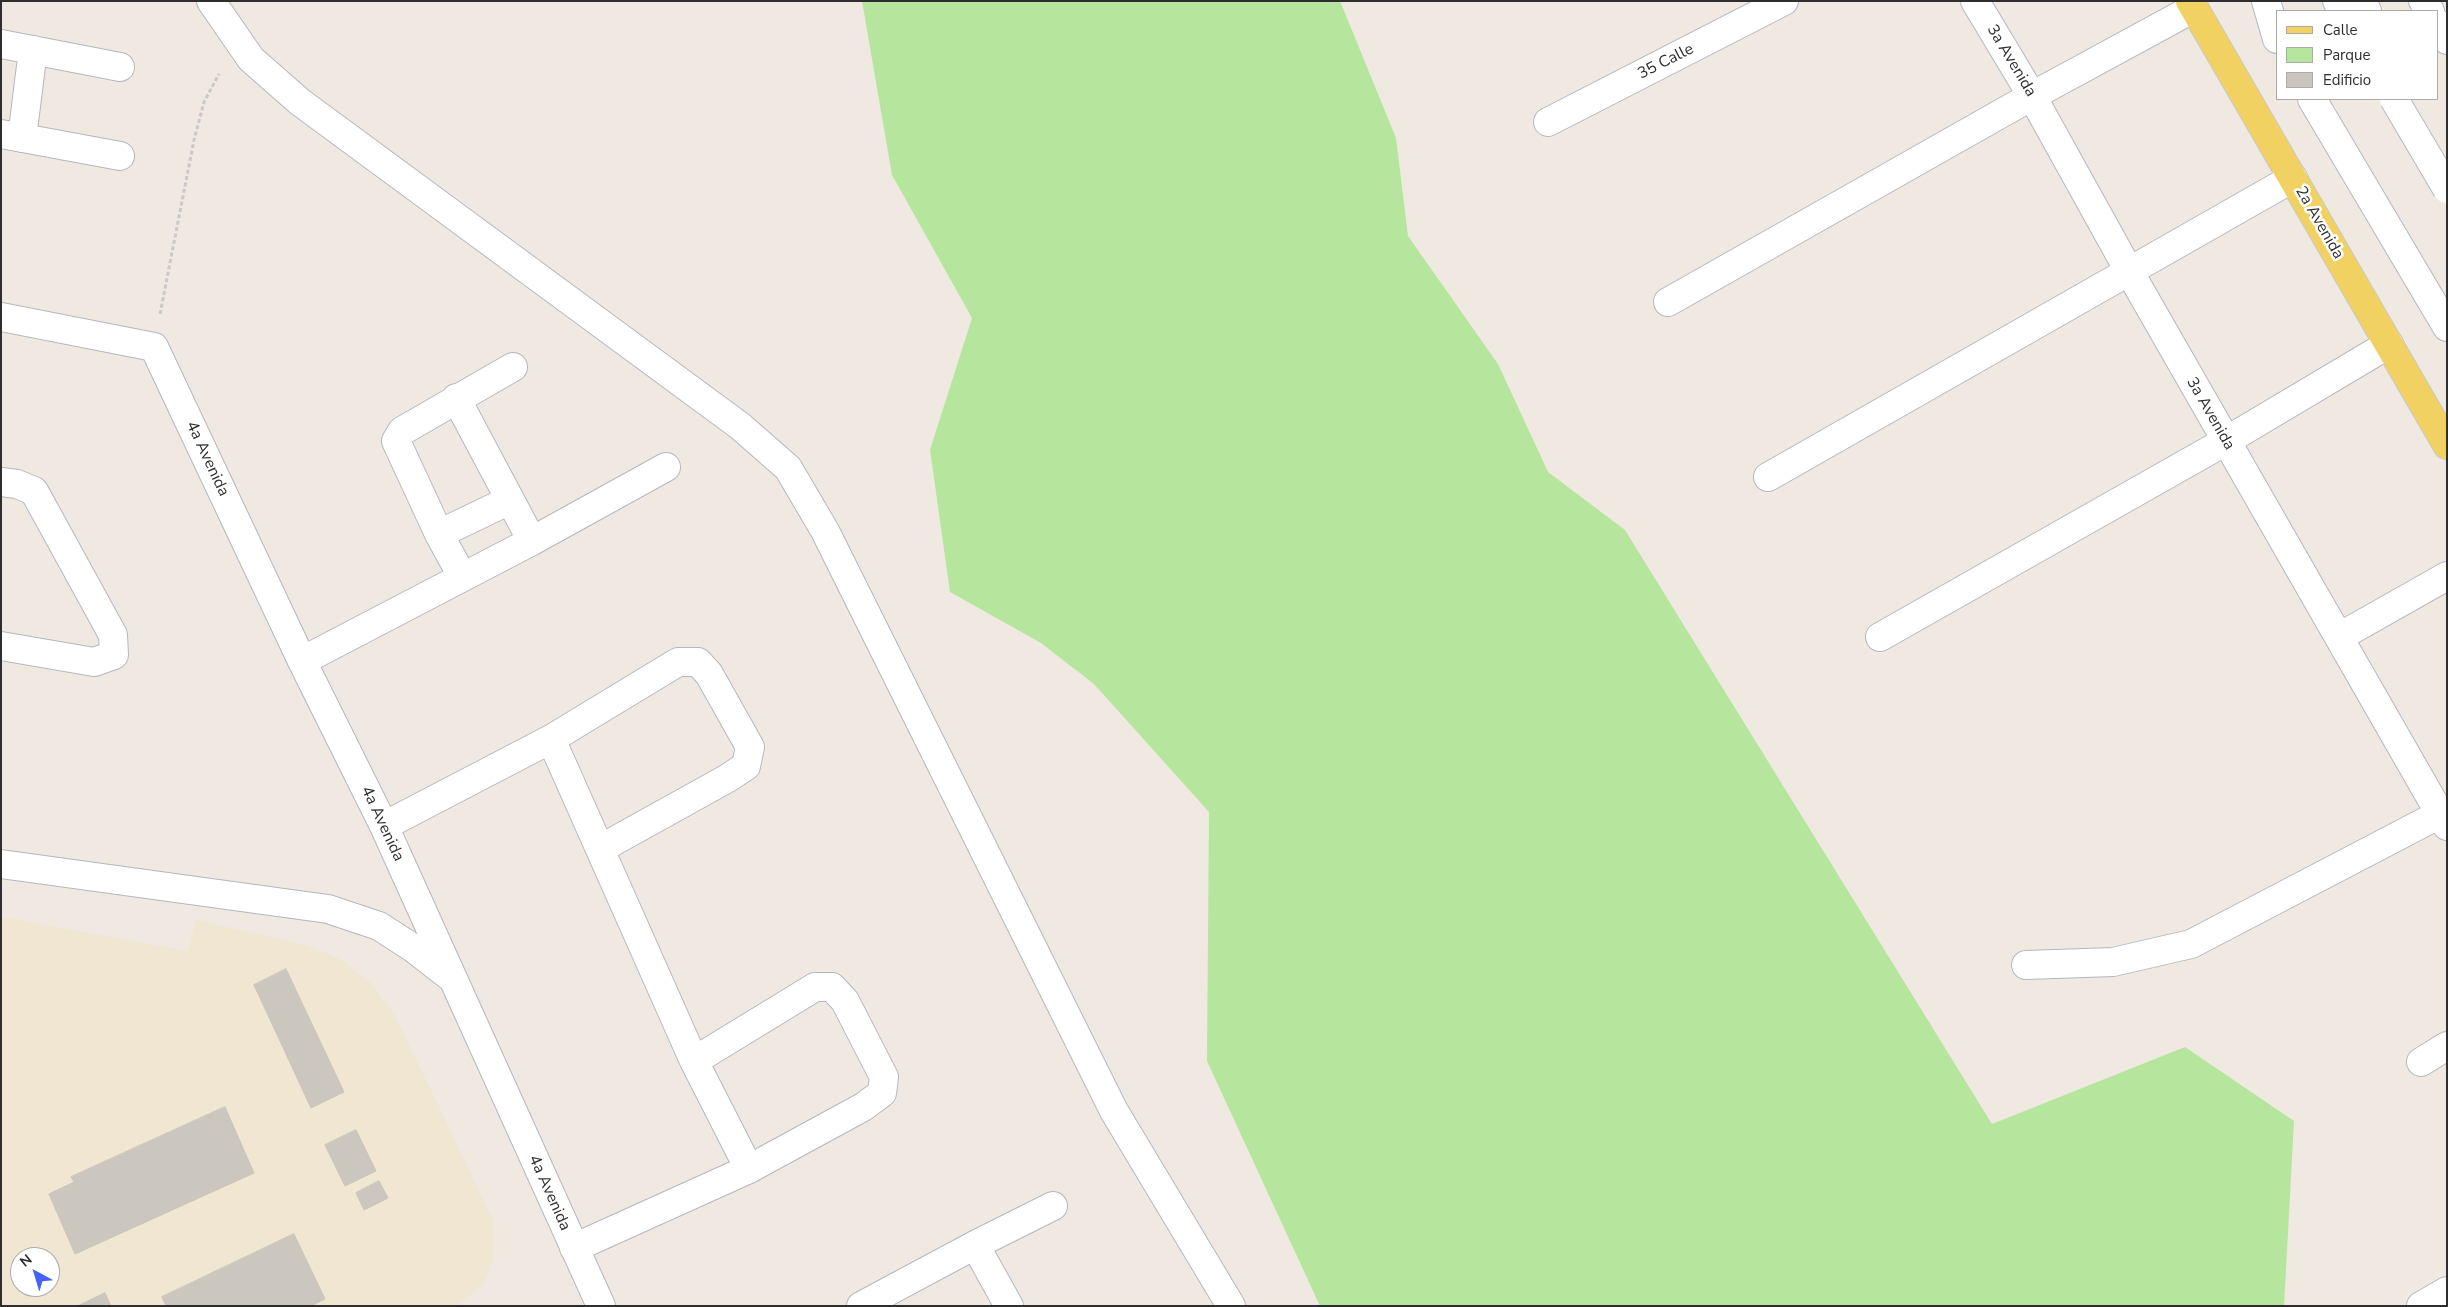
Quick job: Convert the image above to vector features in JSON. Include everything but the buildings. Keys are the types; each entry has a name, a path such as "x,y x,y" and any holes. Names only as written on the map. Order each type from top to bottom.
{"main road":[{"name":"2a Avenida","path":"2192,5 2447,445"}],"street":[{"path":"211,1 251,59 300,102 732,420 788,468 825,531 1114,1111 1231,1306"},
{"name":"35 Calle","path":"1548,122 1784,1"},
{"name":"3a Avenida","path":"1975,1 2032,96 2128,271 2443,820"},
{"path":"2266,1 2276,36"},
{"path":"1668,302 2192,5"},
{"path":"2438,25 2447,40"},
{"path":"1,44 120,67"},
{"path":"33,50 12,136 120,156"},
{"path":"2313,100 2447,327"},
{"path":"2395,100 2447,189"},
{"path":"2404,100 2447,198"},
{"path":"1768,477 2293,178"},
{"path":"1,317 154,347"},
{"path":"1880,638 2226,440 2389,344"},
{"name":"4a Avenida","path":"154,347 302,661 384,826 574,1248 596,1304"},
{"path":"462,576 439,534 396,441 402,431 512,367"},
{"path":"456,398 532,541"},
{"path":"302,661 532,541 666,466"},
{"path":"1,482 17,484 34,491 113,635 114,655 94,662 1,646"},
{"path":"439,534 510,500"},
{"path":"2339,637 2447,576"},
{"path":"384,826 551,739 678,662 698,662 708,674 750,747 746,766 728,778 600,849"},
{"path":"551,739 694,1061 749,1169"},
{"path":"2026,965 2113,962 2191,944 2443,820"},
{"path":"1,864 328,909 379,926 413,948 452,979"},
{"path":"574,1248 749,1169 863,1106 882,1093 884,1077 845,1001 832,987 815,987 694,1061"},
{"path":"2422,1062 2447,1046"},
{"path":"861,1306 1053,1206"},
{"path":"975,1245 1009,1306"},
{"path":"2421,1306 2447,1291"}],"path":[{"path":"154,347 194,140 204,102 237,40"}],"shaded area":[{"path":"1,917 188,951 196,920 306,945 342,960 372,984 396,1017 494,1222 494,1258 482,1286 456,1306 1,1306"}],"green space":[{"path":"862,1 1340,1 1396,138 1408,236 1498,364 1548,472 1625,530 1992,1124 2185,1047 2294,1121 2284,1306 1320,1306 1207,1061 1209,812 1094,684 1041,643 950,592 930,450 972,318 892,175"}]}
